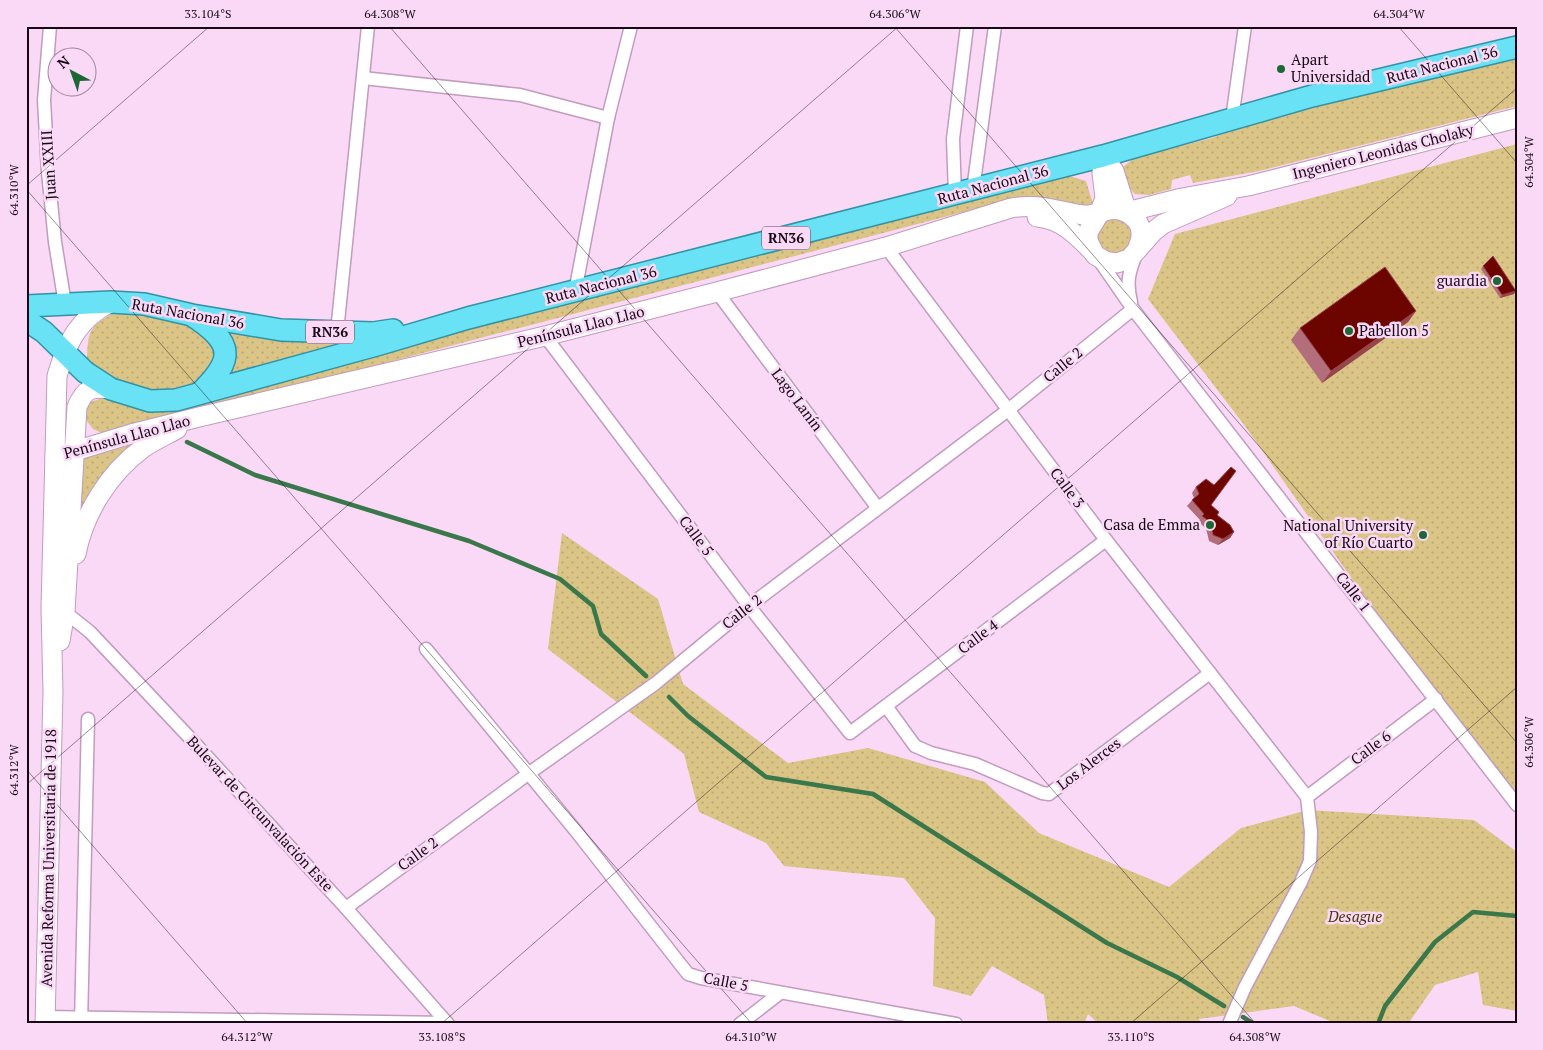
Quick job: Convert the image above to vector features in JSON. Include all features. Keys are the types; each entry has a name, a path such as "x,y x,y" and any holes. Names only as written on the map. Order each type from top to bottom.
{"highway":[{"name":"Ruta Nacional 36","path":"26,320 44,332 85,372 111,389 150,401 176,400 468,318 964,193 1103,156 1312,96 1517,47"},
{"name":"Ruta Nacional 36","path":"26,306 111,302 144,304 192,315 280,330 373,333 468,318"},
{"name":"RN36","path":"192,315 212,328 225,349 226,357 222,368 215,378 200,393"}],"main road":[{"name":"Ingeniero Leonidas Cholaky","path":"1248,186 1517,118"},
{"path":"1103,156 1102,173 1105,198 1099,214 1088,232 1088,241 1095,255 1105,261 1117,263 1129,258 1163,224 1248,186"},
{"path":"1103,156 1114,172 1127,212"},
{"path":"1127,212 1182,198 1248,186"},
{"name":"Península Llao Llao","path":"55,457 131,434 199,417 545,336 717,292 886,247 1011,208 1028,205 1087,215 1099,214"},
{"path":"1099,214 1110,210 1120,210 1127,212 1138,222 1141,236 1138,250"},
{"name":"Península Llao Llao","path":"959,224 1022,216 1042,218 1062,224 1075,234 1095,255"},
{"path":"53,692 51,608 57,376 64,353 73,334 97,309 111,302"},
{"path":"53,692 65,612 77,407 81,397 88,390 96,387 111,389"},
{"name":"Península Llao Llao","path":"65,612 78,545 92,507 114,476 143,448 199,417"},
{"name":"Avenida Reforma Universitaria de 1918","path":"45,1020 53,692"}],"street":[{"name":"Juan XXIII","path":"50,26 44,100 48,172 65,304"},
{"path":"337,332 368,26"},
{"path":"575,292 608,118 631,26"},
{"path":"964,193 953,138 967,26"},
{"path":"964,193 995,26"},
{"path":"1232,119 1245,26"},
{"path":"362,78 520,95 608,118"},
{"name":"Calle 3","path":"886,247 1106,540 1307,797"},
{"name":"Calle 1","path":"1133,309 1128,288 1128,276 1138,250"},
{"name":"Calle 1","path":"1095,255 1133,309 1517,805"},
{"name":"Lago Lanín","path":"717,292 877,508"},
{"name":"Calle 2","path":"346,908 686,660 704,642 749,606 1008,410 1133,309"},
{"name":"Calle 5","path":"545,336 749,606 850,733"},
{"name":"Calle 4","path":"850,733 1106,540"},
{"name":"Bulevar de Circunvalación Este","path":"65,612 90,632 190,737 448,1023"},
{"name":"Calle 5","path":"426,649 576,831 688,974 780,993 956,1024"},
{"name":"Los Alerces","path":"886,706 916,746 931,753 975,764 1042,793 1050,794 1210,673"},
{"name":"Calle 6","path":"1307,797 1436,699"},
{"path":"81,1020 88,719"},
{"path":"1229,1024 1245,987 1301,882 1310,861 1311,832 1307,797"},
{"path":"740,1024 780,993"},
{"path":"45,1020 448,1023"}],"green space":[{"path":"1517,55 1517,106 1259,171 1193,183 1190,175 1172,180 1171,189 1149,195 1135,194 1124,182 1122,168 1134,158 1212,138 1243,126"},
{"name":"National University of Río Cuarto","path":"1517,144 1517,793 1436,699 1245,426 1148,299 1175,234"},
{"path":"1063,174 1086,181 1093,204 1080,209 998,203 106,435 93,429 83,416 88,403 102,398 149,411"},
{"path":"1115,217 1128,223 1134,236 1128,249 1115,255 1102,249 1096,236 1102,223"},
{"path":"115,312 170,321 198,331 208,337 214,346 217,361 206,377 196,384 184,388 170,390 154,389 111,379 99,372 87,360 87,350 92,330"},
{"path":"222,325 369,341 230,376 236,349 235,344"},
{"path":"141,440 78,520 80,456"},
{"name":"Desague","path":"562,533 658,599 683,684 788,763 868,748 985,782 1039,833 1169,887 1241,828 1308,810 1474,820 1517,852 1517,1011 1483,1005 1478,972 1435,985 1408,1024 1337,1024 1294,1006 1199,1019 1201,1024 1099,1024 1088,1014 1084,1024 1048,1024 1044,995 992,966 971,996 933,986 935,918 904,878 784,866 766,843 699,812 684,754 548,649"}],"building":[{"name":"guardia","path":"1493,256 1516,291 1502,295 1483,266"},
{"name":"Pabellon 5","path":"1385,267 1416,311 1331,371 1300,328"},
{"path":"1231,467 1236,471 1211,505 1219,512 1217,515 1230,525 1234,532 1223,539 1213,535 1210,522 1202,516 1204,514 1192,500 1199,494 1196,487 1206,479 1214,485"}],"waterway":[{"path":"187,442 255,475 469,541 560,579 593,606 601,634 646,676"},
{"path":"669,697 688,716 766,777 873,794 1107,943 1177,977 1224,1006"},
{"path":"1378,1024 1385,1006 1435,942 1473,912 1517,916"},
{"path":"1243,1017 1254,1024"}],"place":[{"name":"Apart Universidad","path":"1281,69"},
{"name":"guardia","path":"1497,281"},
{"name":"Pabellon 5","path":"1349,331"},
{"name":"Casa de Emma","path":"1210,525"},
{"name":"National University of Río Cuarto","path":"1423,535"}]}
